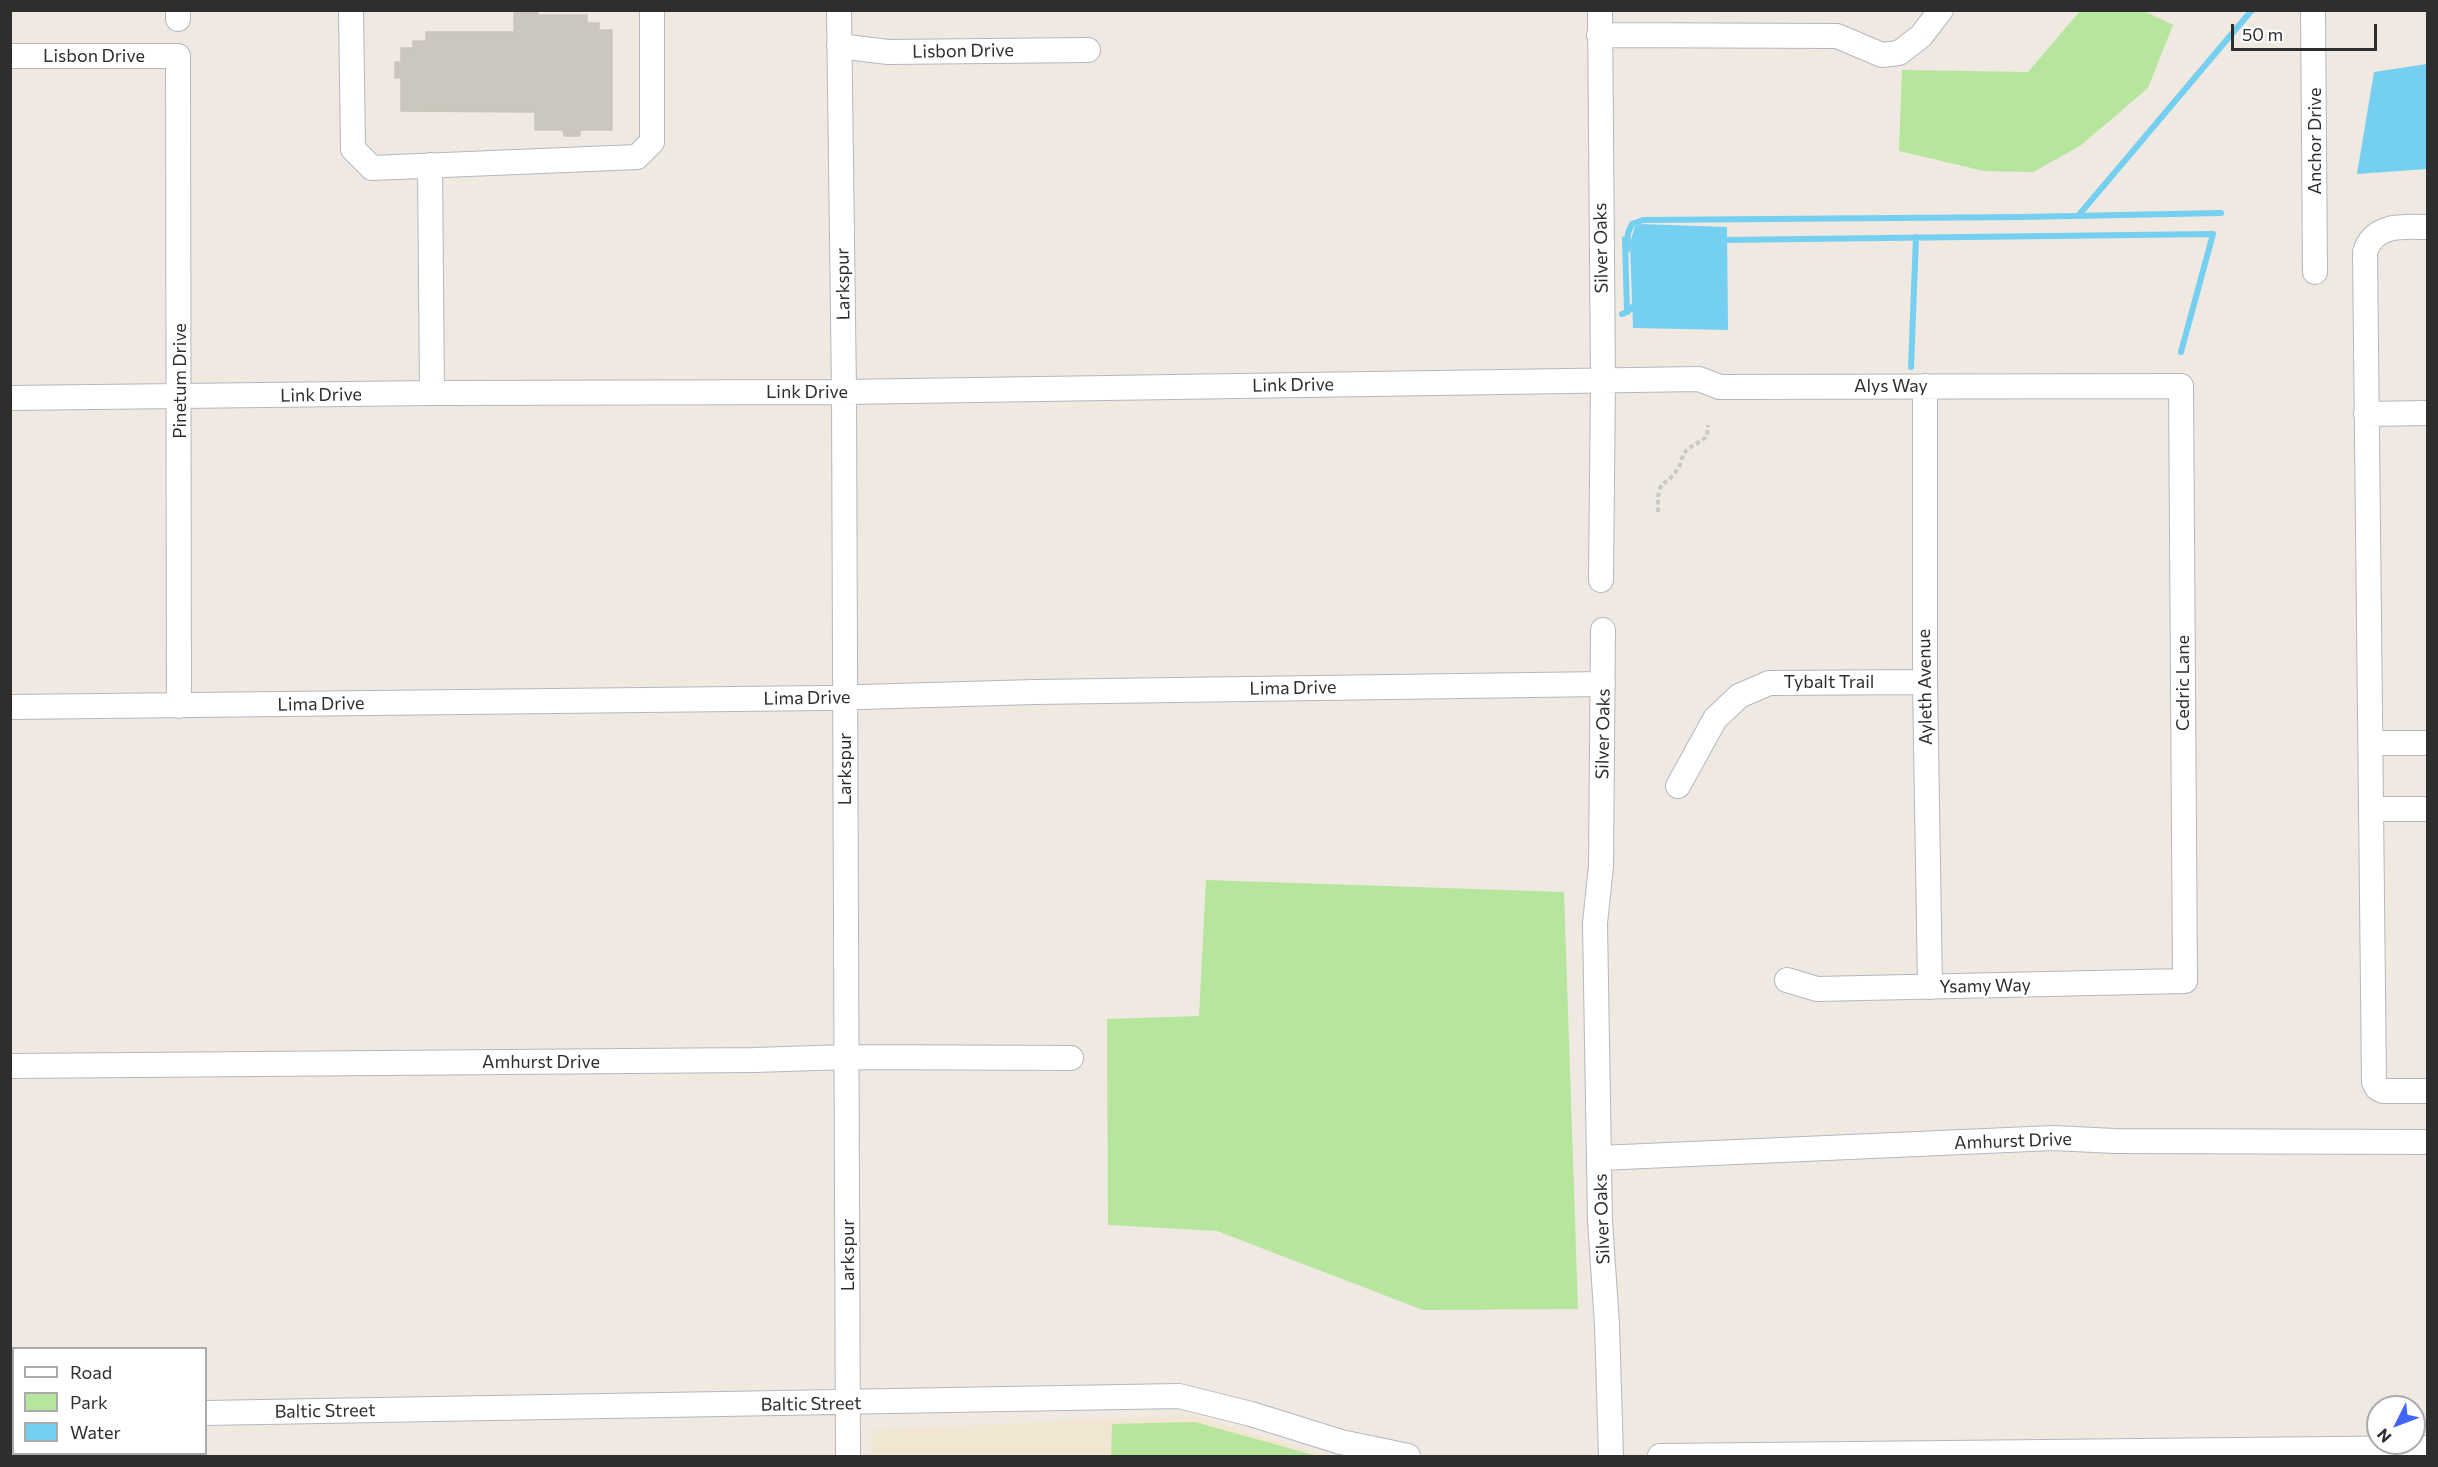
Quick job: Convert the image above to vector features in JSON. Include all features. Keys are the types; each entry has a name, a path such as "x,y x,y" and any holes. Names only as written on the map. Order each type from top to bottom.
{"street":[{"path":"351,10 353,148 372,168 637,157 652,142 652,10"},
{"name":"Larkspur","path":"839,10 844,392 848,1456"},
{"name":"Silver Oaks","path":"1600,10 1603,380 1601,580"},
{"path":"1599,35 1837,36 1882,55 1899,53 1914,42 1941,10"},
{"name":"Anchor Drive","path":"2313,10 2315,272"},
{"name":"Lisbon Drive","path":"839,46 888,52 1088,50"},
{"name":"Lisbon Drive","path":"10,56 178,56"},
{"name":"Pinetum Drive","path":"178,56 179,706"},
{"path":"430,165 432,393"},
{"path":"2427,227 2391,227 2383,230 2367,243 2365,252 2373,1082 2382,1091 2427,1091"},
{"name":"Alys Way","path":"1603,380 1699,379 1720,387 2181,386"},
{"name":"Link Drive","path":"10,398 432,393 844,392 1603,380"},
{"name":"Ayleth Avenue","path":"1925,386 1924,682 1930,987"},
{"name":"Cedric Lane","path":"2181,386 2185,981"},
{"path":"2366,414 2427,413"},
{"name":"Silver Oaks","path":"1603,630 1601,866 1595,923 1600,1221 1607,1325 1611,1456"},
{"name":"Tybalt Trail","path":"1678,786 1715,719 1739,696 1769,683 1924,682"},
{"name":"Lima Drive","path":"10,707 845,698 1059,691 1603,684"},
{"path":"2371,743 2427,743"},
{"path":"2371,809 2427,809"},
{"name":"Ysamy Way","path":"1787,980 1817,989 2185,981"},
{"name":"Amhurst Drive","path":"10,1066 742,1060 848,1057 1071,1058"},
{"name":"Amhurst Drive","path":"1600,1158 2053,1138 2162,1142 2427,1142"},
{"name":"Baltic Street","path":"207,1413 1179,1396 1251,1414 1341,1442 1408,1456"},
{"path":"1660,1456 2427,1448"}],"path":[{"path":"1658,512 1660,485 1676,472 1686,450 1699,444 1707,436 1708,425"}],"shaded area":[{"path":"1191,1415 1328,1456 872,1456 871,1430"}],"green space":[{"path":"2080,11 2144,11 2173,25 2148,88 2080,146 2033,172 1984,171 1899,151 1902,70 2028,72"},
{"path":"1206,880 1564,892 1578,1309 1423,1310 1217,1231 1108,1225 1107,1019 1199,1016"},
{"path":"1195,1422 1317,1456 1111,1456 1112,1424"}],"water":[{"path":"2427,64 2427,169 2357,174 2374,72"},
{"path":"1641,224 1727,227 1728,330 1633,328 1630,243 1635,226"}],"building":[{"path":"514,11 538,11 537,15 587,15 587,23 599,23 599,30 612,30 612,130 580,130 580,136 564,136 563,130 535,130 535,112 401,111 401,78 395,78 395,62 401,62 401,48 413,48 413,41 426,41 426,32 514,32"}],"waterway":[{"path":"2078,216 2252,10"},
{"path":"1622,314 1627,312 1625,239 1627,250 1628,233 1632,224 1643,220 2221,213"},
{"path":"1722,240 2213,234 2181,352"},
{"path":"1911,367 1916,237"},
{"path":"1627,312 1638,302"}]}
